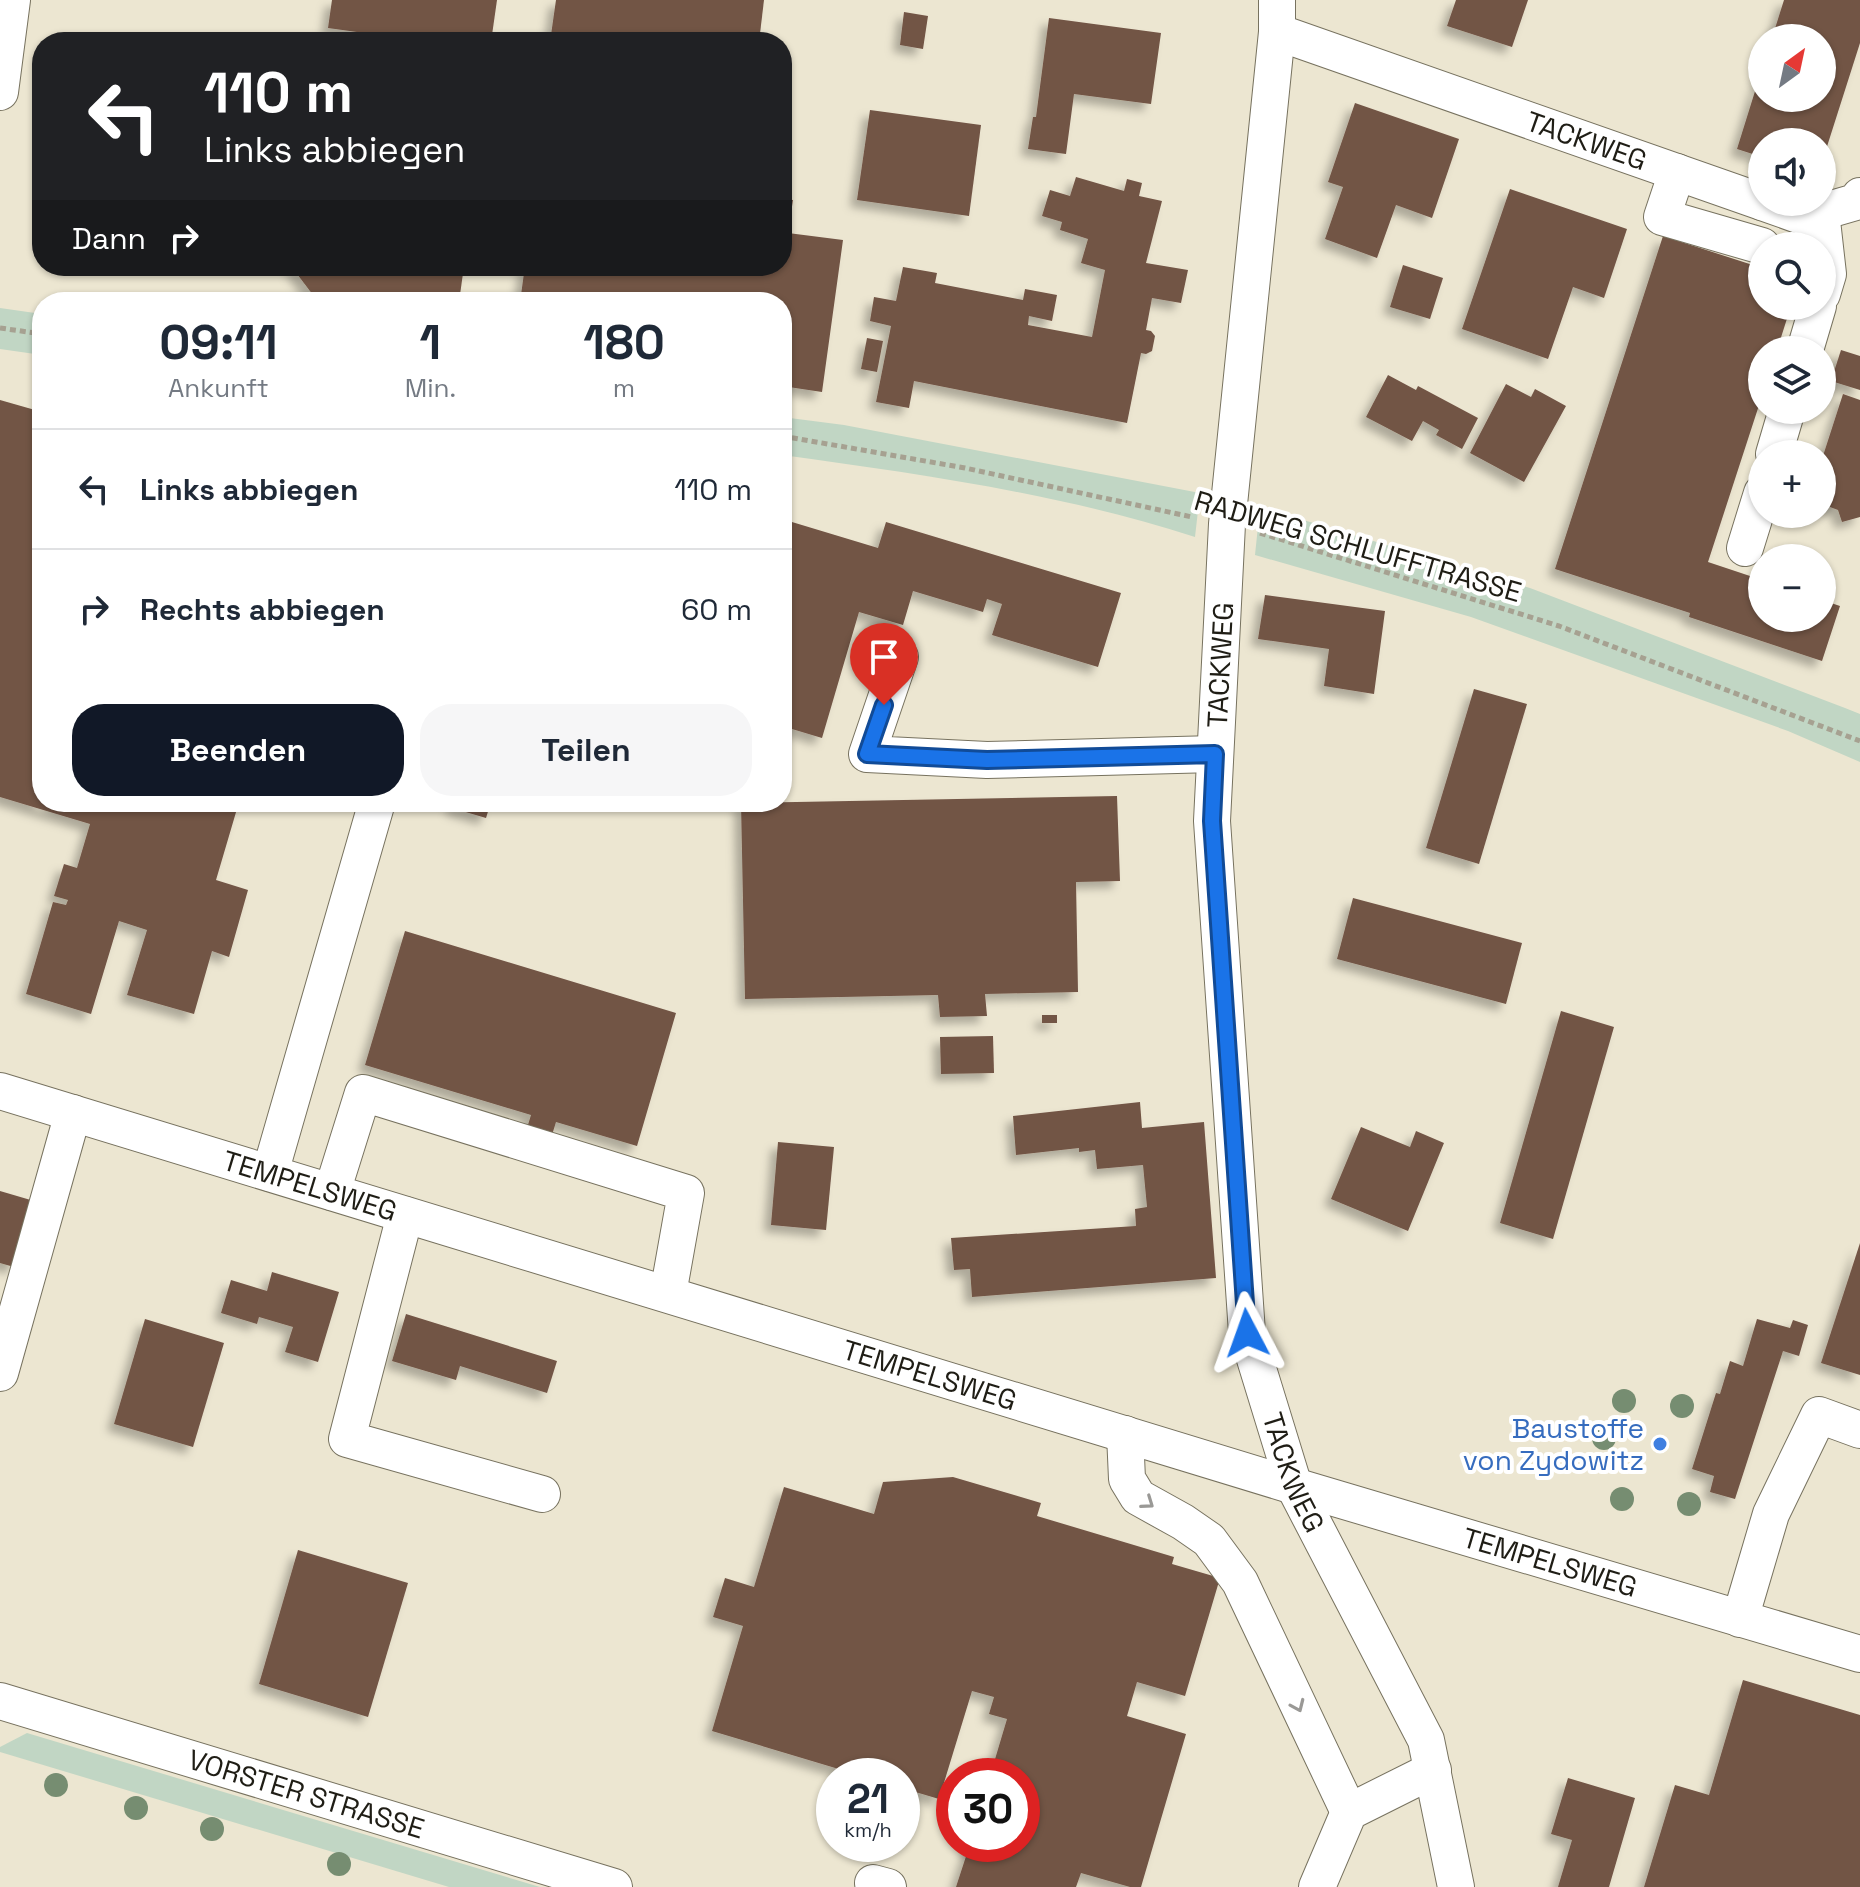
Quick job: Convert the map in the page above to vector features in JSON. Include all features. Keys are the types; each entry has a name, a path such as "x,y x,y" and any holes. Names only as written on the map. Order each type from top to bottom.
{"street":[{"path":"0,92 12,0"},
{"name":"TACKWEG","path":"1455,1885 1426,1740 1294,1486 1247,1333 1212,821 1227,524 1277,16 1748,197"},
{"path":"1677,172 1662,217 1748,242"},
{"name":"TACKWEG","path":"1836,208 1859,201 1860,196"},
{"path":"1745,548 1751,528"},
{"path":"900,657 867,754 987,760 1215,754"},
{"path":"270,1173 374,812"},
{"name":"TEMPELSWEG","path":"0,1091 1294,1486 1860,1654"},
{"path":"332,1192 363,1093 686,1193 668,1294"},
{"path":"0,1373 73,1113"},
{"path":"405,1215 347,1439 542,1494"},
{"path":"1740,1619 1771,1514 1819,1415 1860,1430"},
{"path":"1125,1434 1127,1479 1138,1497 1209,1540 1240,1582 1349,1812"},
{"name":"VORSTER STRASSE","path":"0,1701 614,1887"},
{"path":"1317,1887 1349,1812 1433,1770"}],"path":[{"path":"0,328 32,333"},
{"name":"RADWEG SCHLUFFTRASSE","path":"792,438 965,468 1282,538 1559,626 1860,741"}],"green space":[{"path":"0,308 32,313 32,354 0,349"},
{"path":"792,418 844,425 1200,493 1195,537 1043,497 792,456"},
{"path":"1260,507 1530,588 1860,714 1860,762 1788,731 1471,617 1255,555"},
{"path":"27,1733 540,1887 449,1887 0,1752 0,1747"}],"building":[{"path":"332,0 497,0 492,32 357,32 328,28"},
{"path":"556,0 764,0 760,32 551,32"},
{"path":"1456,0 1528,0 1512,47 1447,26"},
{"path":"1784,0 1860,0 1860,43 1833,128 1748,128 1748,153 1737,149 1749,112 1836,112 1836,24 1776,24"},
{"path":"904,12 928,16 923,49 900,45"},
{"path":"1049,18 1161,33 1151,104 1074,94 1066,154 1028,149 1033,117 1036,117"},
{"path":"1355,103 1459,139 1432,218 1396,205 1377,258 1325,239 1343,187 1328,182"},
{"path":"870,110 981,125 969,216 857,200"},
{"path":"1076,177 1124,191 1127,179 1142,183 1139,196 1162,201 1146,263 1188,270 1181,303 1152,298 1146,330 1155,336 1152,351 1141,353 1127,423 914,381 909,408 876,402 891,326 870,321 874,297 896,301 903,267 937,273 935,283 1023,300 1025,289 1057,295 1052,321 1029,316 1028,325 1092,337 1105,270 1081,263 1088,239 1060,230 1062,222 1042,216 1050,190 1070,196"},
{"path":"1510,189 1627,229 1604,298 1573,287 1548,359 1462,329"},
{"path":"792,234 843,240 822,392 792,388 792,292 521,292 524,276 792,276"},
{"path":"1663,236 1748,263 1748,320 1787,320 1781,336 1748,336 1748,424 1753,424 1708,562 1748,575 1748,632 1831,632 1822,661 1555,569"},
{"path":"1403,265 1443,278 1430,319 1390,307"},
{"path":"299,276 463,276 460,292 311,292"},
{"path":"867,338 883,341 877,372 861,369"},
{"path":"1841,350 1860,356 1860,390 1836,383 1836,366"},
{"path":"1388,375 1416,390 1418,386 1478,418 1462,449 1436,435 1439,430 1423,421 1412,441 1366,417"},
{"path":"1506,384 1531,397 1535,389 1566,406 1524,482 1470,453"},
{"path":"1843,394 1860,400 1860,517 1842,522 1836,509 1836,440 1828,440 1833,424 1836,424"},
{"path":"0,400 32,409 32,807 0,797"},
{"path":"792,522 878,548 886,522 1121,593 1098,667 992,635 1002,604 987,599 983,612 913,591 903,625 859,612 822,738 792,729"},
{"path":"1265,595 1385,611 1374,694 1324,686 1329,649 1258,639"},
{"path":"1474,689 1527,704 1479,864 1426,848"},
{"path":"1117,796 1120,881 1076,882 1078,992 985,994 987,1016 940,1017 938,995 745,999 741,812 792,812 792,802"},
{"path":"50,812 236,812 216,880 248,890 229,957 212,951 194,1014 127,995 147,930 119,921 91,1014 26,994 53,902 66,905 68,900 54,896 64,864 77,868 90,824"},
{"path":"466,812 488,812 486,818"},
{"path":"1353,898 1522,943 1506,1004 1337,959"},
{"path":"405,931 676,1013 637,1146 556,1122 552,1135 527,1128 531,1115 365,1065"},
{"path":"1561,1011 1614,1027 1553,1239 1500,1223"},
{"path":"1042,1015 1057,1015 1057,1023 1042,1023"},
{"path":"993,1036 994,1073 941,1074 940,1037"},
{"path":"1140,1102 1142,1128 1204,1122 1216,1278 972,1297 970,1269 954,1270 951,1238 1136,1226 1135,1209 1147,1207 1143,1165 1097,1169 1095,1150 1079,1152 1079,1148 1016,1155 1013,1116"},
{"path":"1361,1127 1410,1147 1416,1131 1444,1143 1408,1231 1331,1199"},
{"path":"778,1142 834,1147 826,1230 771,1225"},
{"path":"0,1191 34,1201 14,1267 0,1263"},
{"path":"1860,1243 1860,1375 1821,1363"},
{"path":"272,1272 339,1292 318,1362 285,1352 293,1327 259,1317 257,1324 221,1313 231,1280 267,1291"},
{"path":"406,1314 557,1361 547,1393 460,1366 456,1380 392,1361"},
{"path":"145,1319 224,1343 193,1447 114,1424"},
{"path":"1757,1319 1790,1328 1793,1320 1808,1325 1799,1356 1783,1351 1735,1499 1710,1492 1714,1476 1692,1469 1716,1393 1720,1394 1730,1361 1743,1366"},
{"path":"953,1477 1041,1503 1037,1516 1174,1557 1172,1564 1220,1578 1185,1696 1137,1682 1127,1716 1186,1734 1141,1887 1130,1887 1081,1873 1076,1887 956,1887 964,1862 1040,1862 1040,1758 995,1758 1007,1719 989,1714 994,1697 972,1691 952,1758 936,1758 936,1798 920,1793 920,1758 816,1758 816,1762 712,1731 743,1626 713,1617 725,1578 754,1587 784,1487 874,1514 883,1482"},
{"path":"298,1550 408,1583 368,1717 259,1684"},
{"path":"1743,1680 1860,1715 1860,1887 1644,1887 1675,1785 1709,1795"},
{"path":"1568,1778 1635,1798 1609,1887 1558,1887 1572,1840 1551,1834"}],"place":[{"name":"Baustoffe von Zydowitz","path":"1660,1444"}],"route":[{"path":"884,705 867,754 987,760 1215,754 1212,821 1247,1333"}]}
